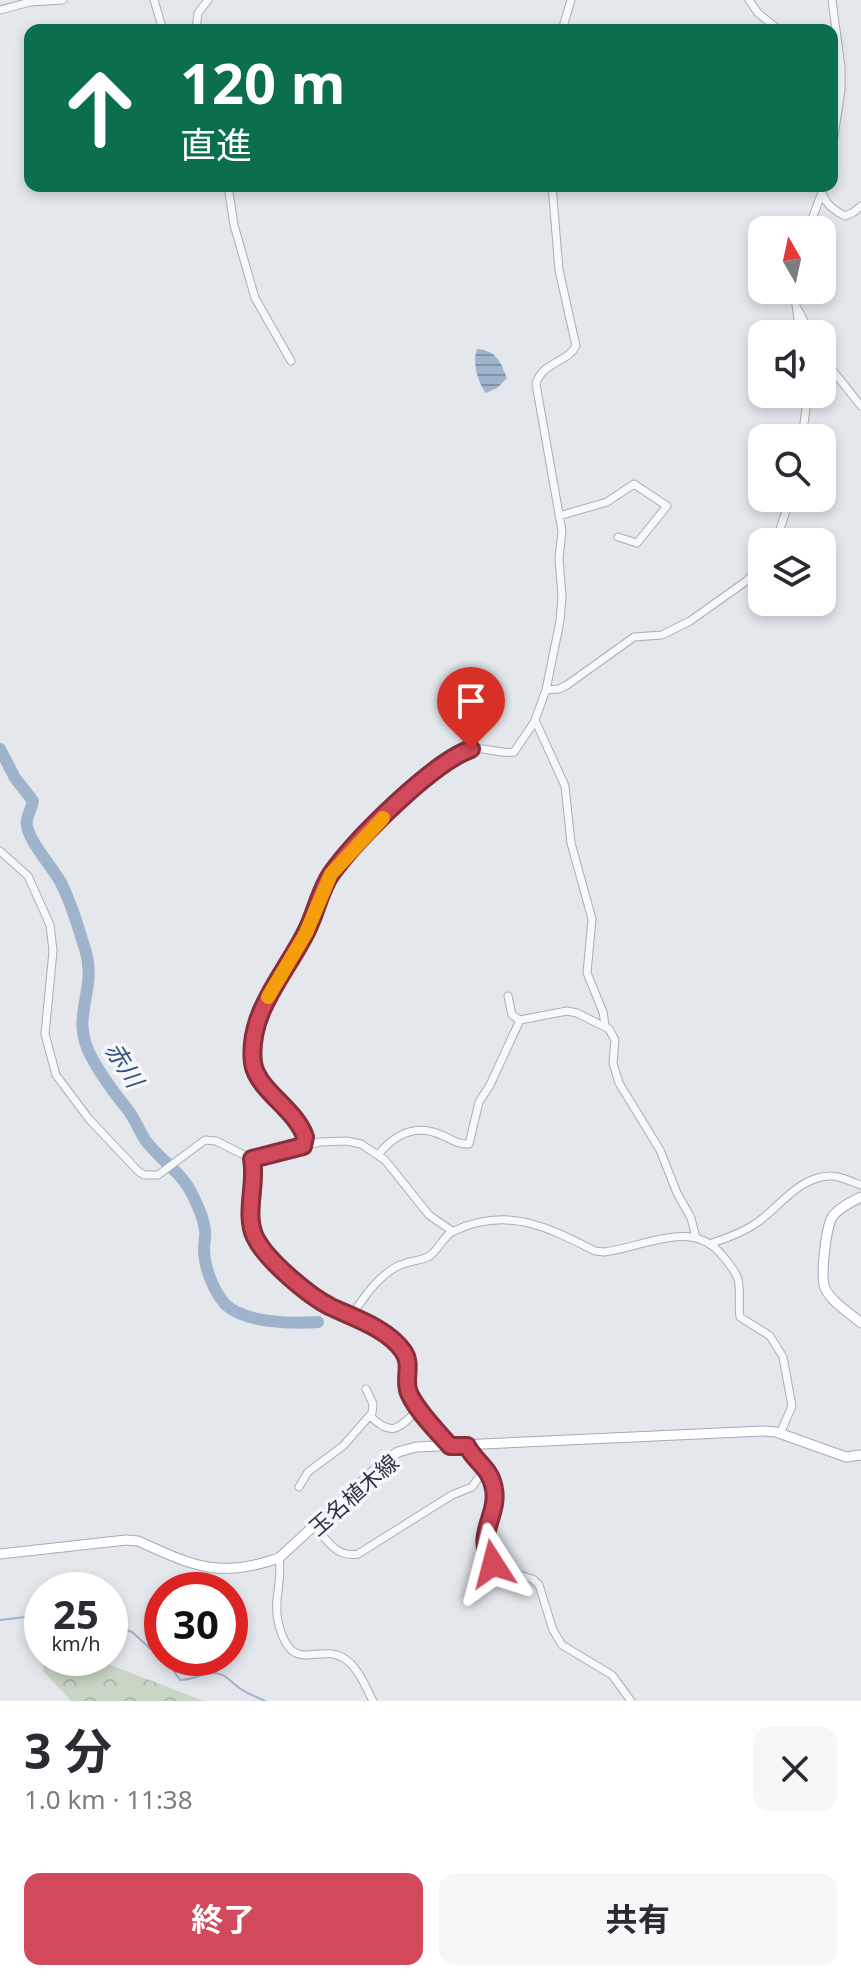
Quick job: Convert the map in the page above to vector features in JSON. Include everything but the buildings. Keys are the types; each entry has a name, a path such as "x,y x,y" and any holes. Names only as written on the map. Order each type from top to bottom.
{"main road":[{"path":"861,1197 844,1206 832,1218 822,1274 829,1295 861,1323"},
{"name":"玉名植木線","path":"0,1554 126,1540 138,1541 206,1569 252,1566 279,1558 381,1464 398,1452 416,1447 744,1431 780,1434 846,1457 861,1455"}],"street":[{"path":"0,10 30,2 63,0"},
{"path":"154,0 161,24"},
{"path":"197,24 198,13 208,0"},
{"path":"564,24 571,0"},
{"path":"749,0 772,24"},
{"path":"832,0 835,24"},
{"path":"838,45 841,67 838,114"},
{"path":"229,192 234,225 258,307 291,361"},
{"path":"303,1146 302,1129 261,1081 253,1054 260,1013 306,933 326,883 351,850 426,777 471,749 514,752 535,720 546,690 560,621 562,531 536,384 544,369 572,354 576,346 559,270 552,192"},
{"path":"813,216 821,192"},
{"path":"824,192 834,210 845,216 861,206"},
{"path":"796,304 798,320"},
{"path":"796,308 803,320"},
{"path":"836,375 861,406"},
{"path":"559,516 607,502 634,484 667,506 637,543 618,537"},
{"path":"546,690 567,685 634,637 662,635 690,621 748,579"},
{"path":"535,720 565,786 571,843 592,919 587,973 605,1025 615,1040 613,1063 619,1083 660,1150 691,1218 696,1238"},
{"path":"0,851 28,876 50,925 53,951 46,1042 56,1075 89,1119 144,1175 158,1175 205,1140 216,1141 252,1159 303,1146 354,1142 378,1155 429,1215 452,1231"},
{"path":"508,996 512,1015 520,1020 563,1010 605,1025"},
{"path":"378,1155 397,1135 408,1131 436,1133 464,1145 469,1144 479,1102 520,1020"},
{"path":"252,1159 252,1219 256,1238 288,1274 312,1294 384,1334 403,1351 408,1362 408,1392 450,1446"},
{"path":"712,1243 757,1223 794,1190 816,1178 834,1176 861,1185"},
{"path":"352,1315 386,1274 396,1267 430,1255 452,1231 486,1221 520,1220 544,1225 595,1251 604,1252 669,1237 696,1238 712,1243 734,1270 738,1280 740,1317 770,1336 783,1357 792,1406 780,1434"},
{"path":"299,1487 308,1472 343,1446 370,1416 373,1404 366,1389"},
{"path":"370,1416 381,1427 391,1430 397,1429 420,1408"},
{"path":"467,1446 486,1467 495,1494 485,1533 489,1560 498,1567 534,1580 539,1585 553,1630 562,1645 612,1675 631,1701"},
{"path":"315,1526 336,1550 348,1555 358,1554 452,1495 472,1487 486,1467"},
{"path":"279,1558 282,1573 277,1615 290,1648 303,1656 336,1655 345,1658 373,1701"}],"green space":[{"path":"128,1672 204,1701 71,1701 48,1676 128,1676"}],"water":[{"path":"477,349 497,358 507,378 486,393 477,372"}],"waterway":[{"name":"赤川","path":"0,749 15,778 33,801 27,818 28,830 64,889 85,949 88,978 83,1030 86,1044 101,1073 146,1141 189,1188 203,1221 206,1263 217,1292 233,1310 256,1319 318,1322"},
{"path":"0,1620 24,1617"},
{"path":"128,1631 144,1643"},
{"path":"177,1676 180,1680 200,1676"},
{"path":"224,1676 265,1701"}],"slow traffic":[{"path":"268,997 306,933 331,874 383,818"}],"route":[{"path":"471,749 426,777 351,850 331,874 306,933 260,1013 253,1054 256,1071 305,1137 303,1146 252,1159 252,1219 256,1238 288,1274 328,1305 368,1324 403,1351 409,1368 408,1392 413,1400 450,1446 467,1446 486,1467 495,1494 484,1538 493,1564"}]}
